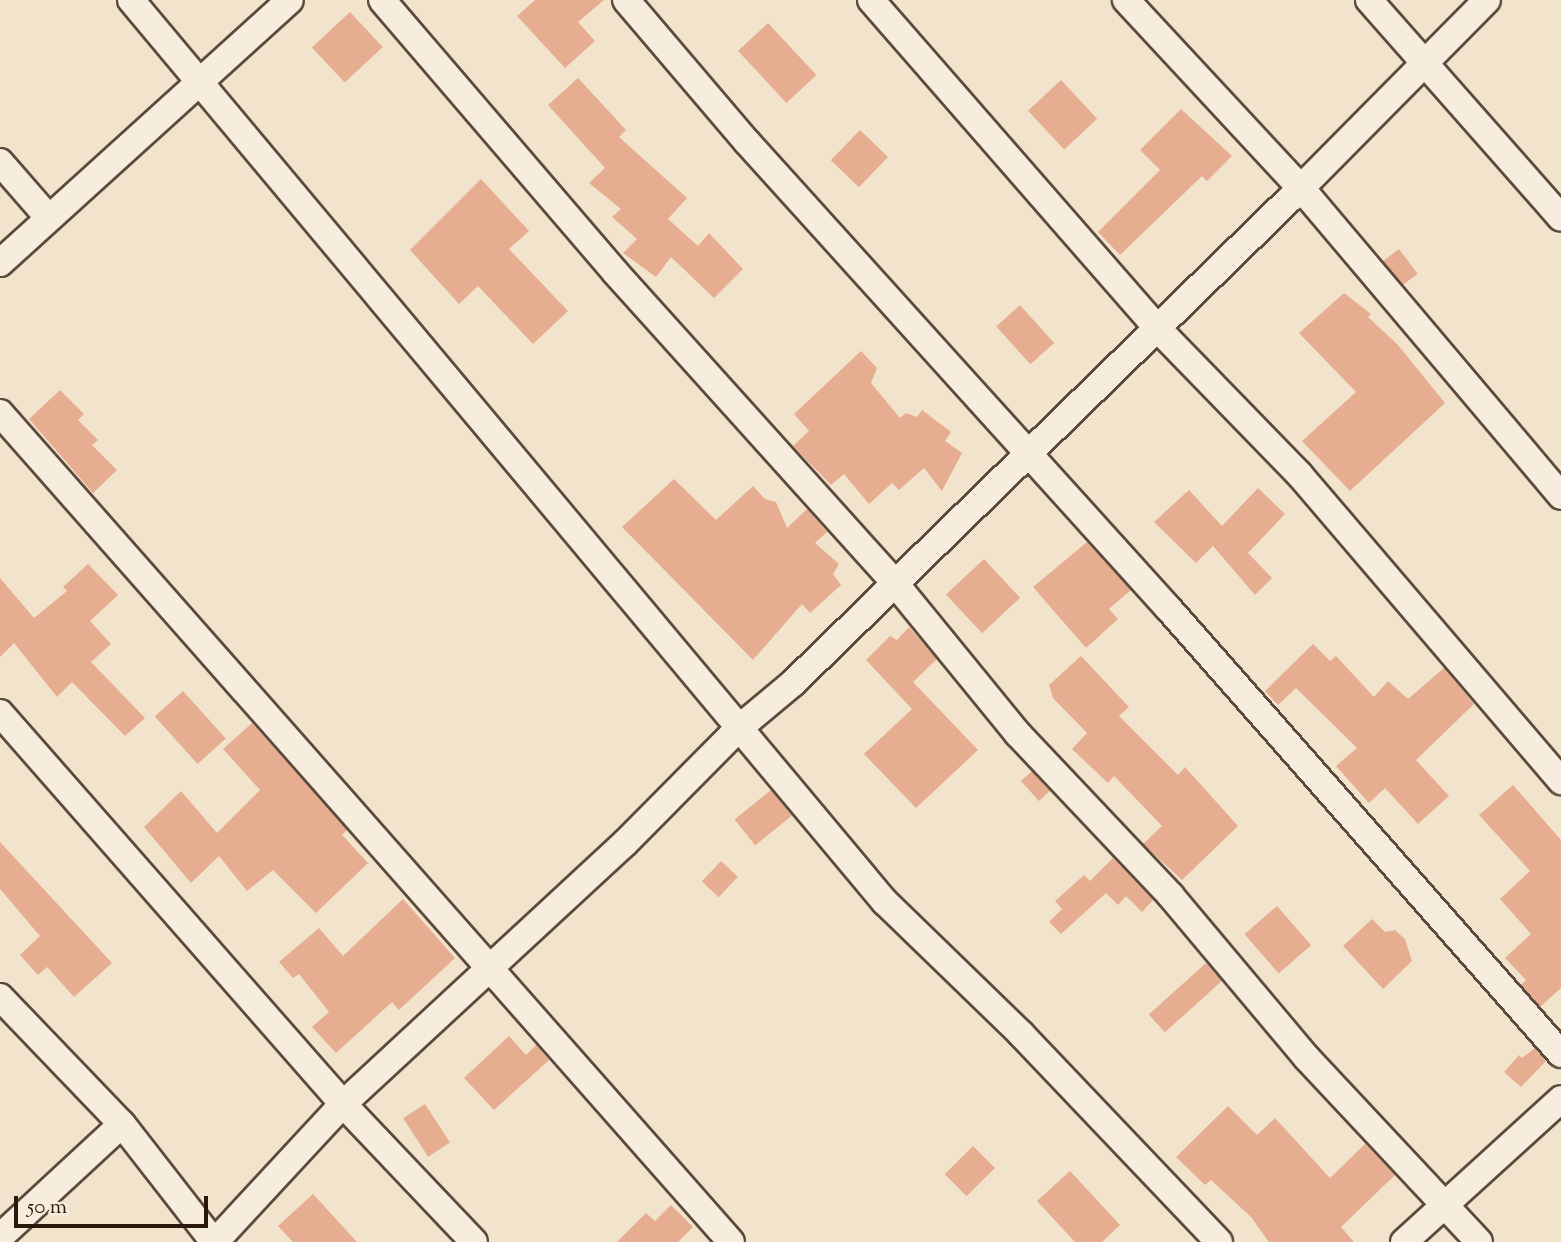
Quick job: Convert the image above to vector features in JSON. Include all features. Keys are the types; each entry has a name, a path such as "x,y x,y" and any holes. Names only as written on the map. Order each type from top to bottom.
{"street":[{"path":"131,0 738,729 886,902 1021,1034 1219,1242"},
{"path":"0,263 47,216 202,84 290,0"},
{"path":"382,0 606,261 894,582 1018,734 1171,896 1306,1057 1479,1242"},
{"path":"626,0 1561,1054"},
{"path":"871,0 1157,328 1299,474 1561,781"},
{"path":"1126,0 1301,188 1561,496"},
{"path":"1369,0 1561,218"},
{"path":"0,997 122,1124 214,1242 343,1104 625,843 738,729 793,683 1301,188 1487,0"},
{"path":"0,162 47,216"},
{"path":"0,413 487,969 732,1242"},
{"path":"0,713 343,1104 474,1242"},
{"path":"1404,1242 1561,1099"},
{"path":"0,1237 122,1124"}],"building":[{"path":"535,0 604,0 578,22 595,41 565,68 517,16"},
{"path":"350,12 383,47 345,83 312,47"},
{"path":"768,23 816,75 786,103 738,51"},
{"path":"578,78 626,130 619,137 687,198 668,219 698,246 709,233 743,269 714,298 671,257 656,277 623,253 637,239 612,217 621,209 589,183 605,168 548,105"},
{"path":"1061,80 1097,119 1064,149 1028,111"},
{"path":"1181,109 1232,156 1207,181 1202,176 1120,255 1098,232 1160,170 1140,150"},
{"path":"860,130 888,157 859,187 831,160"},
{"path":"481,179 529,231 509,249 568,311 533,344 478,286 459,304 410,250"},
{"path":"1399,249 1418,274 1402,286 1383,261"},
{"path":"1344,293 1371,314 1368,317 1398,345 1445,403 1350,491 1302,441 1356,392 1299,333"},
{"path":"1020,305 1054,343 1030,364 996,326"},
{"path":"861,351 877,368 871,383 900,418 906,413 917,417 922,410 951,432 945,441 962,453 942,491 924,468 899,490 892,483 869,504 844,474 831,485 793,446 809,431 794,414"},
{"path":"60,390 84,414 78,420 98,440 92,445 117,470 93,493 29,419"},
{"path":"674,479 716,520 753,486 765,499 776,502 787,528 807,509 827,532 815,543 839,564 833,574 841,585 810,613 802,604 753,660 622,527"},
{"path":"1258,488 1285,514 1248,553 1272,578 1255,595 1213,546 1196,563 1154,522 1189,490 1222,526"},
{"path":"1087,542 1131,590 1109,609 1118,619 1086,648 1033,587"},
{"path":"984,559 1020,598 982,633 946,594"},
{"path":"88,564 118,595 90,621 111,644 91,662 145,718 125,736 72,682 57,697 14,643 0,657 0,578 34,618 67,591 63,587"},
{"path":"909,627 937,659 913,682 978,750 916,808 864,754 912,709 866,660 890,636 897,640"},
{"path":"1313,644 1330,661 1336,656 1374,697 1388,681 1408,699 1444,668 1474,704 1416,760 1449,796 1418,824 1385,788 1369,803 1336,766 1357,748 1296,688 1278,705 1265,691"},
{"path":"1081,656 1129,707 1119,716 1178,775 1185,767 1238,826 1182,880 1143,844 1162,826 1114,776 1108,783 1072,749 1087,733 1053,698 1049,685"},
{"path":"183,691 226,739 198,764 155,716"},
{"path":"252,723 347,830 342,835 368,863 316,913 273,870 247,891 219,856 191,883 144,827 181,791 217,833 260,790 223,749"},
{"path":"1032,771 1050,791 1039,801 1021,781"},
{"path":"1513,785 1561,840 1561,988 1540,1007 1521,985 1526,980 1505,958 1531,934 1500,899 1530,871 1479,815"},
{"path":"771,790 792,816 755,845 734,820"},
{"path":"0,842 112,963 74,997 47,967 38,975 20,955 40,936 0,889"},
{"path":"1113,858 1153,900 1142,912 1126,896 1118,905 1106,893 1061,934 1049,922 1062,909 1055,901 1084,875 1090,881"},
{"path":"721,861 738,877 719,897 702,881"},
{"path":"403,899 455,958 399,1010 392,1002 336,1053 312,1027 329,1012 299,974 293,978 279,962 319,928 343,956"},
{"path":"1277,906 1311,945 1279,973 1245,934"},
{"path":"1372,919 1385,932 1395,930 1405,939 1412,961 1383,989 1343,946"},
{"path":"1206,963 1222,981 1165,1032 1149,1015"},
{"path":"509,1036 526,1055 536,1045 549,1060 494,1110 464,1078"},
{"path":"1535,1048 1546,1061 1521,1087 1504,1072 1519,1055 1522,1058"},
{"path":"425,1104 450,1143 428,1157 403,1118"},
{"path":"1228,1106 1257,1135 1275,1118 1330,1178 1365,1144 1395,1175 1341,1227 1354,1242 1269,1242 1251,1217 1211,1180 1205,1185 1176,1157"},
{"path":"973,1146 995,1168 967,1196 945,1174"},
{"path":"1070,1171 1120,1225 1102,1242 1075,1242 1037,1201"},
{"path":"313,1194 357,1242 293,1242 278,1226"},
{"path":"671,1205 693,1227 678,1242 617,1242 646,1213 655,1221"}]}
